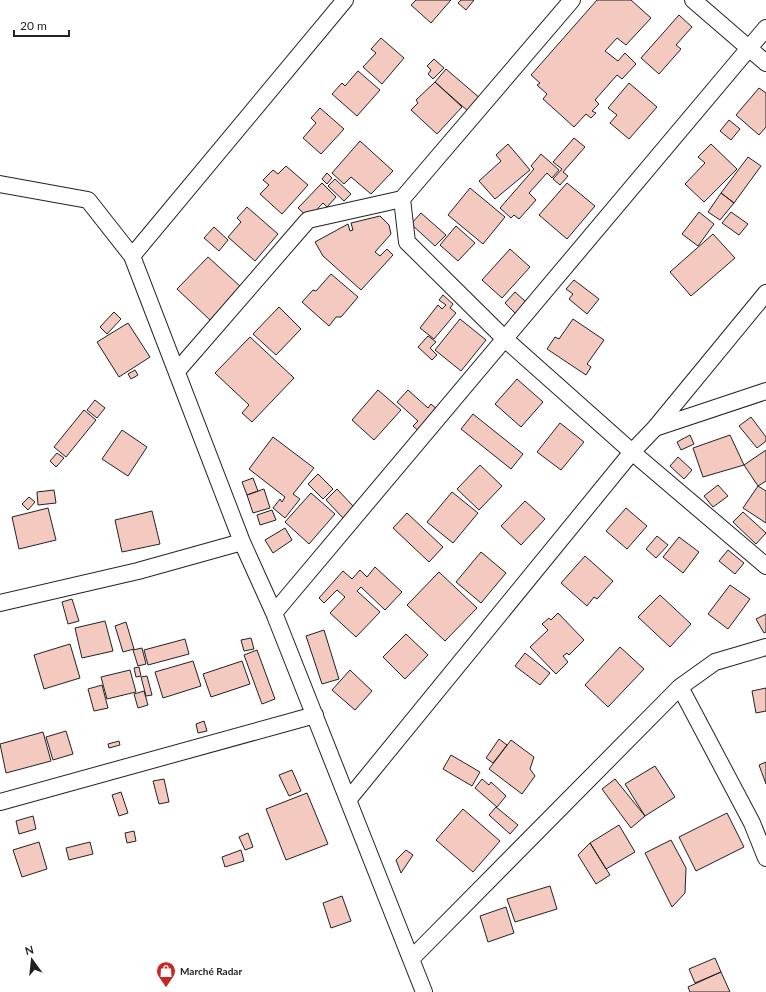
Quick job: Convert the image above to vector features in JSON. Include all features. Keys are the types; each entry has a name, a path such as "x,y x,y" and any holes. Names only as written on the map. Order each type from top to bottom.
{"street":[{"path":"132,256 345,0"},
{"path":"177,371 308,220 402,199 572,0"},
{"path":"693,0 766,63"},
{"path":"274,614 766,28"},
{"path":"0,184 88,200 132,256 242,542 274,614 424,992"},
{"path":"402,199 407,242 505,340 632,452 766,566"},
{"path":"348,800 632,452 655,428 766,293"},
{"path":"655,428 766,391"},
{"path":"0,603 138,571 242,542"},
{"path":"411,959 680,687 715,662 766,647"},
{"path":"680,687 759,821 766,858"},
{"path":"0,802 314,715"}],"building":[{"path":"416,0 451,0 431,23 411,5"},
{"path":"461,0 474,0 466,10 458,3"},
{"path":"597,0 631,0 651,18 626,45 617,38 605,51 618,61 625,53 636,64 622,79 617,75 595,100 599,104 592,111 596,113 591,118 586,114 574,127 543,99 547,94 537,85 540,83 531,75"},
{"path":"679,15 692,27 676,45 681,49 659,74 641,58"},
{"path":"381,38 404,58 382,84 363,67 376,53 371,49"},
{"path":"434,59 444,68 433,79 428,74 431,70 427,66"},
{"path":"446,69 481,99 469,112 435,82"},
{"path":"358,71 380,90 357,116 332,94 342,83 345,86"},
{"path":"435,82 462,107 437,134 411,110 418,103 416,100"},
{"path":"629,83 657,107 629,139 610,123 617,115 608,108"},
{"path":"759,88 766,93 766,127 759,135 736,115"},
{"path":"320,108 344,129 321,154 303,138 316,123 311,118"},
{"path":"729,120 740,129 731,140 720,131"},
{"path":"574,138 585,147 563,172 568,176 560,185 553,179 562,169 553,162"},
{"path":"360,141 393,171 371,194 351,177 344,184 332,173"},
{"path":"508,144 530,170 495,199 479,181 501,161 496,155"},
{"path":"711,144 737,169 704,202 685,184 705,163 698,157"},
{"path":"541,154 559,170 552,178 547,173 529,193 536,200 519,219 514,215 511,218 500,208 534,169 531,166"},
{"path":"748,157 761,166 734,203 721,193"},
{"path":"286,166 308,185 282,214 260,194 269,185 263,180 273,170 278,174"},
{"path":"327,173 332,178 327,184 322,179"},
{"path":"335,179 351,194 344,201 328,186"},
{"path":"322,183 336,197 327,207 323,203 309,218 298,208"},
{"path":"567,183 595,206 567,239 539,215"},
{"path":"470,188 505,217 483,244 448,215"},
{"path":"721,193 734,203 720,220 708,212"},
{"path":"247,207 278,234 255,261 228,237 241,222 237,218"},
{"path":"699,212 714,224 698,246 682,234"},
{"path":"731,212 748,224 739,235 722,223"},
{"path":"421,213 446,235 435,246 411,224"},
{"path":"380,216 389,225 391,234 375,252 380,256 387,249 393,255 361,290 323,256 315,242 348,224 350,231 353,230 351,223"},
{"path":"456,226 475,243 458,261 440,245"},
{"path":"214,227 228,240 219,251 204,238"},
{"path":"713,234 735,258 691,296 670,272"},
{"path":"510,249 530,267 502,298 482,280"},
{"path":"208,257 241,287 210,320 177,289"},
{"path":"331,274 358,297 341,317 336,317 329,326 302,302 313,290 316,291"},
{"path":"574,280 599,299 587,314 569,299 573,294 566,289"},
{"path":"515,292 526,302 515,313 505,303"},
{"path":"443,295 453,304 450,308 456,313 434,339 420,328 438,305 442,309 446,305 439,300"},
{"path":"279,307 301,329 276,355 253,334"},
{"path":"114,312 121,319 107,334 100,327"},
{"path":"460,319 486,340 461,371 435,350"},
{"path":"573,319 604,340 587,364 591,367 586,375 547,349 555,337 559,339"},
{"path":"128,323 150,357 119,377 97,342"},
{"path":"428,336 436,342 430,348 437,355 432,360 418,347"},
{"path":"250,337 294,378 252,422 242,413 249,405 215,373"},
{"path":"135,370 138,375 131,379 128,374"},
{"path":"517,379 543,402 521,427 495,404"},
{"path":"378,390 401,410 374,440 352,420"},
{"path":"408,390 428,408 431,404 440,412 421,433 413,426 418,421 397,402"},
{"path":"95,400 105,408 97,418 87,410"},
{"path":"84,410 96,420 66,457 54,447"},
{"path":"473,414 523,454 511,469 461,429"},
{"path":"751,417 766,437 766,441 757,448 739,426"},
{"path":"560,423 584,442 561,470 537,452"},
{"path":"122,430 147,447 128,476 102,459"},
{"path":"690,435 694,444 681,450 677,442"},
{"path":"730,435 744,465 703,477 693,448"},
{"path":"273,437 314,468 293,494 300,499 285,518 273,508 280,499 282,502 285,497 249,469"},
{"path":"766,450 766,481 758,486 744,465"},
{"path":"57,453 64,458 56,467 50,461"},
{"path":"678,457 692,470 684,479 670,466"},
{"path":"480,465 502,486 479,510 457,489"},
{"path":"318,474 333,489 323,499 308,484"},
{"path":"253,478 258,491 247,495 242,482"},
{"path":"718,485 728,496 713,507 704,496"},
{"path":"758,486 766,491 766,523 743,508"},
{"path":"264,489 270,508 253,513 247,495"},
{"path":"337,489 354,507 343,518 326,500"},
{"path":"54,490 56,503 38,505 37,492"},
{"path":"452,492 478,513 453,543 427,522"},
{"path":"311,493 335,514 309,544 285,522"},
{"path":"29,497 35,502 28,510 22,504"},
{"path":"525,501 545,519 521,545 501,526"},
{"path":"48,508 56,540 19,549 12,517"},
{"path":"626,508 647,526 627,549 606,531"},
{"path":"272,510 276,520 260,525 257,515"},
{"path":"152,511 160,544 122,552 115,520"},
{"path":"743,512 766,533 756,544 733,522"},
{"path":"407,513 443,547 429,562 393,528"},
{"path":"285,528 292,540 273,553 265,540"},
{"path":"657,536 668,545 656,558 646,549"},
{"path":"679,537 699,552 683,573 663,557"},
{"path":"728,550 744,563 735,574 719,561"},
{"path":"481,552 506,573 481,603 456,582"},
{"path":"585,556 613,581 597,599 594,597 587,606 561,583"},
{"path":"375,567 402,592 385,610 361,587 357,591 380,612 356,637 330,613 345,597 337,590 324,603 319,598 343,571 352,579 360,570 367,577"},
{"path":"439,572 477,608 445,641 407,605"},
{"path":"730,585 750,599 728,629 708,614"},
{"path":"660,595 691,624 670,647 638,617"},
{"path":"72,599 79,621 68,624 62,602"},
{"path":"558,613 584,640 569,655 567,653 563,656 568,662 556,674 530,647 548,630 542,624 549,618 551,620"},
{"path":"766,614 766,632 764,633 756,619"},
{"path":"105,621 113,651 82,658 75,628"},
{"path":"126,622 134,649 123,652 115,626"},
{"path":"324,630 339,679 322,684 306,636"},
{"path":"406,634 428,655 405,679 383,657"},
{"path":"251,638 254,649 244,651 241,640"},
{"path":"185,639 189,654 148,665 144,650"},
{"path":"70,644 80,678 44,689 34,655"},
{"path":"620,647 644,669 608,707 585,685"},
{"path":"142,648 146,664 138,666 133,650"},
{"path":"257,650 275,699 262,704 244,655"},
{"path":"525,653 550,673 540,685 515,666"},
{"path":"193,661 201,686 163,698 155,672"},
{"path":"242,661 250,684 211,697 203,674"},
{"path":"139,667 141,676 136,677 134,668"},
{"path":"130,670 136,692 107,699 101,677"},
{"path":"350,670 372,691 355,710 332,690"},
{"path":"147,676 152,695 146,696 141,677"},
{"path":"102,685 108,708 94,711 88,689"},
{"path":"766,688 766,711 756,713 752,691"},
{"path":"144,691 148,705 138,708 134,694"},
{"path":"204,721 207,731 198,733 196,724"},
{"path":"66,731 73,754 53,760 46,737"},
{"path":"43,732 51,761 6,773 0,744"},
{"path":"499,739 507,745 493,763 486,758"},
{"path":"511,740 534,757 530,769 535,776 522,794 489,769"},
{"path":"119,741 120,745 109,748 108,744"},
{"path":"451,755 480,772 472,786 443,769"},
{"path":"766,762 766,784 759,765"},
{"path":"655,766 675,797 645,816 625,784"},
{"path":"292,770 301,791 289,796 279,775"},
{"path":"164,779 169,802 159,804 153,781"},
{"path":"482,779 489,785 491,782 506,796 497,807 475,788"},
{"path":"615,779 645,816 631,828 602,789"},
{"path":"121,792 128,813 119,816 112,795"},
{"path":"307,793 328,844 286,860 266,809"},
{"path":"496,807 518,825 510,834 489,815"},
{"path":"463,809 500,841 473,872 436,840"},
{"path":"727,813 744,847 696,871 679,837"},
{"path":"33,816 36,829 19,834 16,821"},
{"path":"619,825 635,852 606,869 590,843"},
{"path":"134,831 136,841 127,843 125,833"},
{"path":"248,833 253,847 245,850 239,837"},
{"path":"671,840 686,868 685,893 672,907 645,853"},
{"path":"39,842 47,869 22,877 13,850"},
{"path":"90,842 93,854 69,860 66,848"},
{"path":"590,843 610,875 596,884 578,855"},
{"path":"241,850 244,861 225,867 222,857"},
{"path":"406,850 413,855 401,873 396,860"},
{"path":"550,886 557,909 515,922 507,899"},
{"path":"342,896 351,921 331,928 323,903"},
{"path":"506,907 514,933 488,942 480,916"},
{"path":"715,958 721,972 695,983 689,969"},
{"path":"721,972 730,992 690,992 688,987"}],"place":[{"name":"Marché Radar","path":"166,988"}]}
